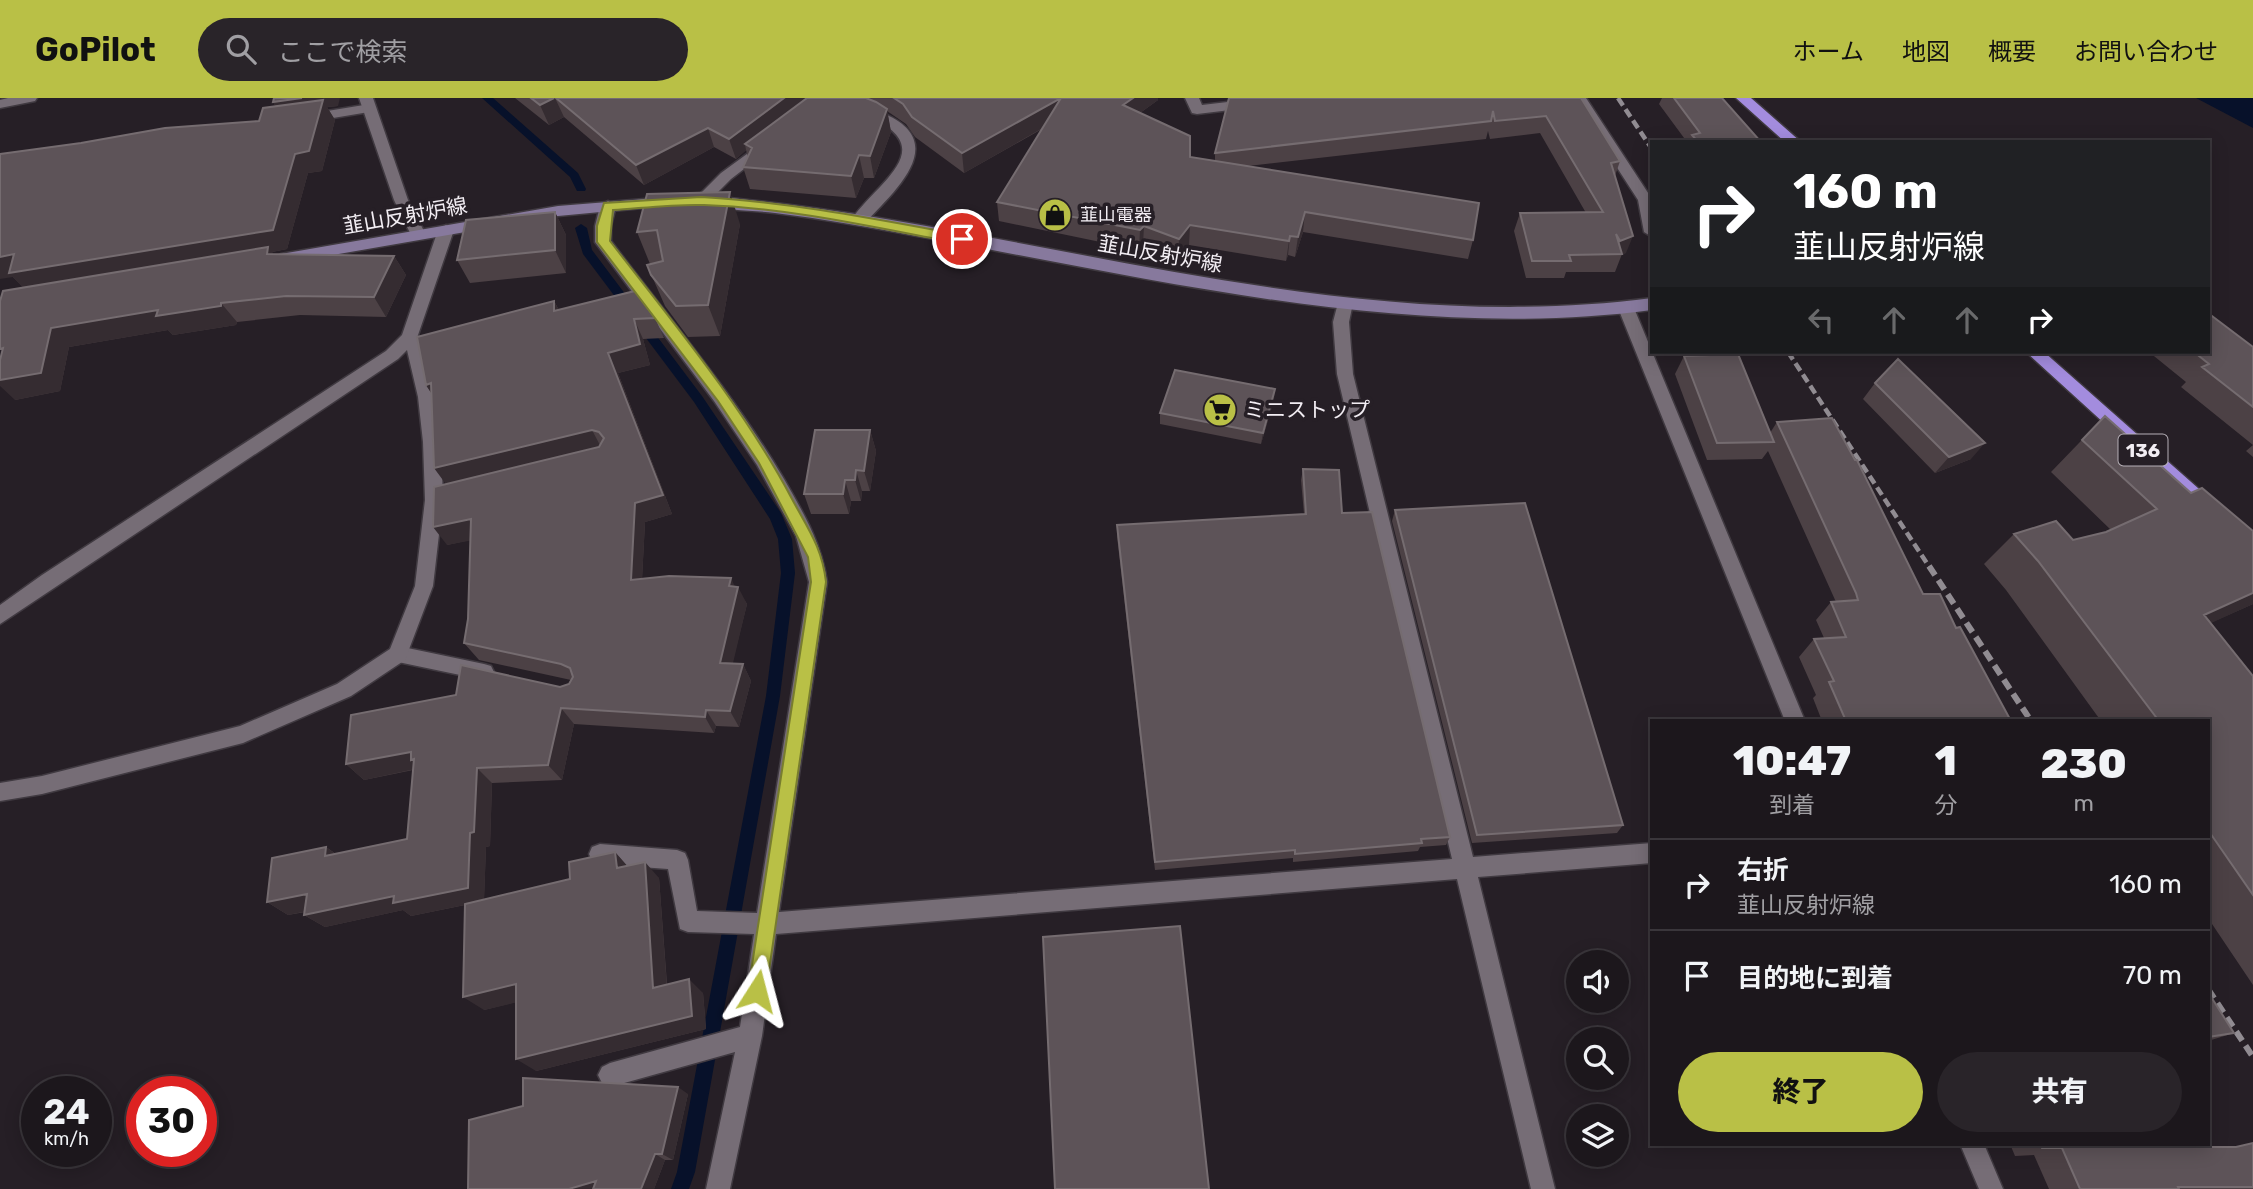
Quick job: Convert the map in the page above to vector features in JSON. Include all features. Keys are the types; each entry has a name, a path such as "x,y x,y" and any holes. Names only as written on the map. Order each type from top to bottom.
{"highway":[{"path":"1743,98 1792,140"},
{"name":"136","path":"2036,354 2227,524"}],"main road":[{"name":"韮山反射炉線","path":"271,260 558,211 701,201 747,204 859,220 1218,287 1345,303 1467,311 1626,308 1650,304"}],"street":[{"path":"0,104 30,98"},
{"path":"835,98 899,127 910,142 910,153 904,167 859,220"},
{"path":"1192,98 1197,110 1298,98"},
{"path":"1579,98 1645,200 1650,223"},
{"path":"368,103 401,200 418,235"},
{"path":"701,201 726,176 778,137"},
{"path":"608,206 603,226 603,242 723,397 764,460 816,557 818,582 718,1189"},
{"path":"0,616 49,580 392,355 410,338 446,230"},
{"path":"1345,303 1341,333 1345,374 1543,1189"},
{"path":"1626,308 1793,719"},
{"path":"0,792 42,785 243,734 344,690 398,654 424,586 441,499 426,397 417,353 410,338"},
{"path":"398,654 506,677"},
{"path":"600,854 677,860 688,921 761,924 1650,853"},
{"path":"610,1076 744,1038"},
{"path":"1973,1146 1991,1189"}],"lane":[{"path":"292,121 368,103"}],"water":[{"path":"2196,98 2253,98 2253,128"}],"building":[{"path":"274,98 302,98 273,102"},
{"path":"531,98 554,98 540,105"},
{"path":"556,98 784,98 729,139 708,128 636,165"},
{"path":"807,98 866,98 887,109 870,156 859,155 851,176 743,167 752,148 745,144"},
{"path":"894,98 1061,98 962,153 912,117 903,104"},
{"path":"1061,98 1133,98 1123,105 1190,136 1190,157 1479,203 1473,240 1305,212 1298,237 1290,236 1289,241 1190,225 1179,239 1144,226 1140,230 997,202"},
{"path":"1229,98 1581,98 1620,161 1611,163 1633,236 1620,241 1616,234 1622,254 1569,255 1571,261 1532,261 1520,213 1603,212 1546,116 1495,121 1493,111 1491,121 1215,153"},
{"path":"1674,98 1722,98 1759,140 1696,140 1692,135 1700,133"},
{"path":"323,100 309,151 295,154 273,230 9,273 14,254 0,257 0,154 165,128 259,121 263,108"},
{"path":"730,192 708,305 676,306 651,275 647,265 663,261 657,230 637,232 647,194"},
{"path":"555,212 555,250 457,260 466,220"},
{"path":"268,247 267,254 394,256 374,297 286,296 221,303 221,306 156,316 158,310 51,328 41,373 0,380 3,348 0,349 0,301 3,291"},
{"path":"635,291 655,318 634,319 640,344 608,353 663,495 635,503 631,580 669,576 731,578 729,586 738,587 720,663 743,664 730,711 706,710 705,717 561,708 548,765 477,768 474,832 470,833 468,888 393,903 394,896 304,915 307,894 267,902 272,858 326,847 325,856 407,839 414,759 411,760 411,752 346,764 351,715 456,695 461,665 560,687 569,684 573,677 570,668 561,664 464,643 468,619 471,519 433,527 434,487 599,447 604,438 599,432 592,430 434,468 431,383 426,385 417,337 554,301 554,311"},
{"path":"2210,315 2253,347 2253,407 2202,367 2209,364 2196,354 2210,354"},
{"path":"1738,354 1774,442 1717,443 1684,356"},
{"path":"1898,359 1985,443 1949,457 1875,383"},
{"path":"1175,370 1275,389 1263,433 1160,413"},
{"path":"2105,416 2191,493 2202,488 2253,531 2253,593 2204,615 2253,676 2253,895 2210,833 2210,719 2157,719 2038,561 2014,534 2056,521 2073,540 2106,532 2157,509 2082,440"},
{"path":"1832,418 1857,460 1923,594 1940,594 1956,628 1960,627 2010,719 1845,719 1829,682 1834,681 1814,639 1846,637 1831,602 1858,600 1777,422"},
{"path":"815,430 870,430 864,471 856,470 855,480 845,480 843,494 804,494"},
{"path":"1303,469 1339,470 1342,513 1372,512 1450,837 1421,839 1422,843 1295,854 1295,850 1155,862 1117,525 1306,514"},
{"path":"1525,503 1623,825 1477,835 1395,510"},
{"path":"615,852 617,868 645,862 653,988 689,979 692,1016 516,1059 516,984 463,997 465,904 570,879 569,862"},
{"path":"1180,926 1209,1189 1055,1189 1043,937"},
{"path":"2210,995 2234,1033 2210,1037"},
{"path":"523,1078 678,1087 662,1154 655,1154 641,1189 593,1189 596,1181 569,1189 468,1189 469,1120 523,1106"},
{"path":"2253,1143 2253,1187 2080,1189 2062,1148 2041,1146 2173,1146 2236,1147"}],"waterway":[{"path":"487,98 574,175 581,189"},
{"path":"581,228 587,251 698,399 776,517 785,539 788,573 773,696 686,1172 680,1189"}],"railway":[{"path":"1618,98 1650,146"},
{"path":"1789,354 1930,568"},
{"path":"1929,566 2030,719"},
{"path":"2210,992 2253,1057"}],"place":[{"name":"韮山電器","path":"1055,215"},
{"name":"ミニストップ","path":"1220,410"}],"route":[{"path":"757,991 818,582 816,557 764,460 723,397 603,242 603,226 608,206 701,201 747,204 835,216 962,239"}]}
